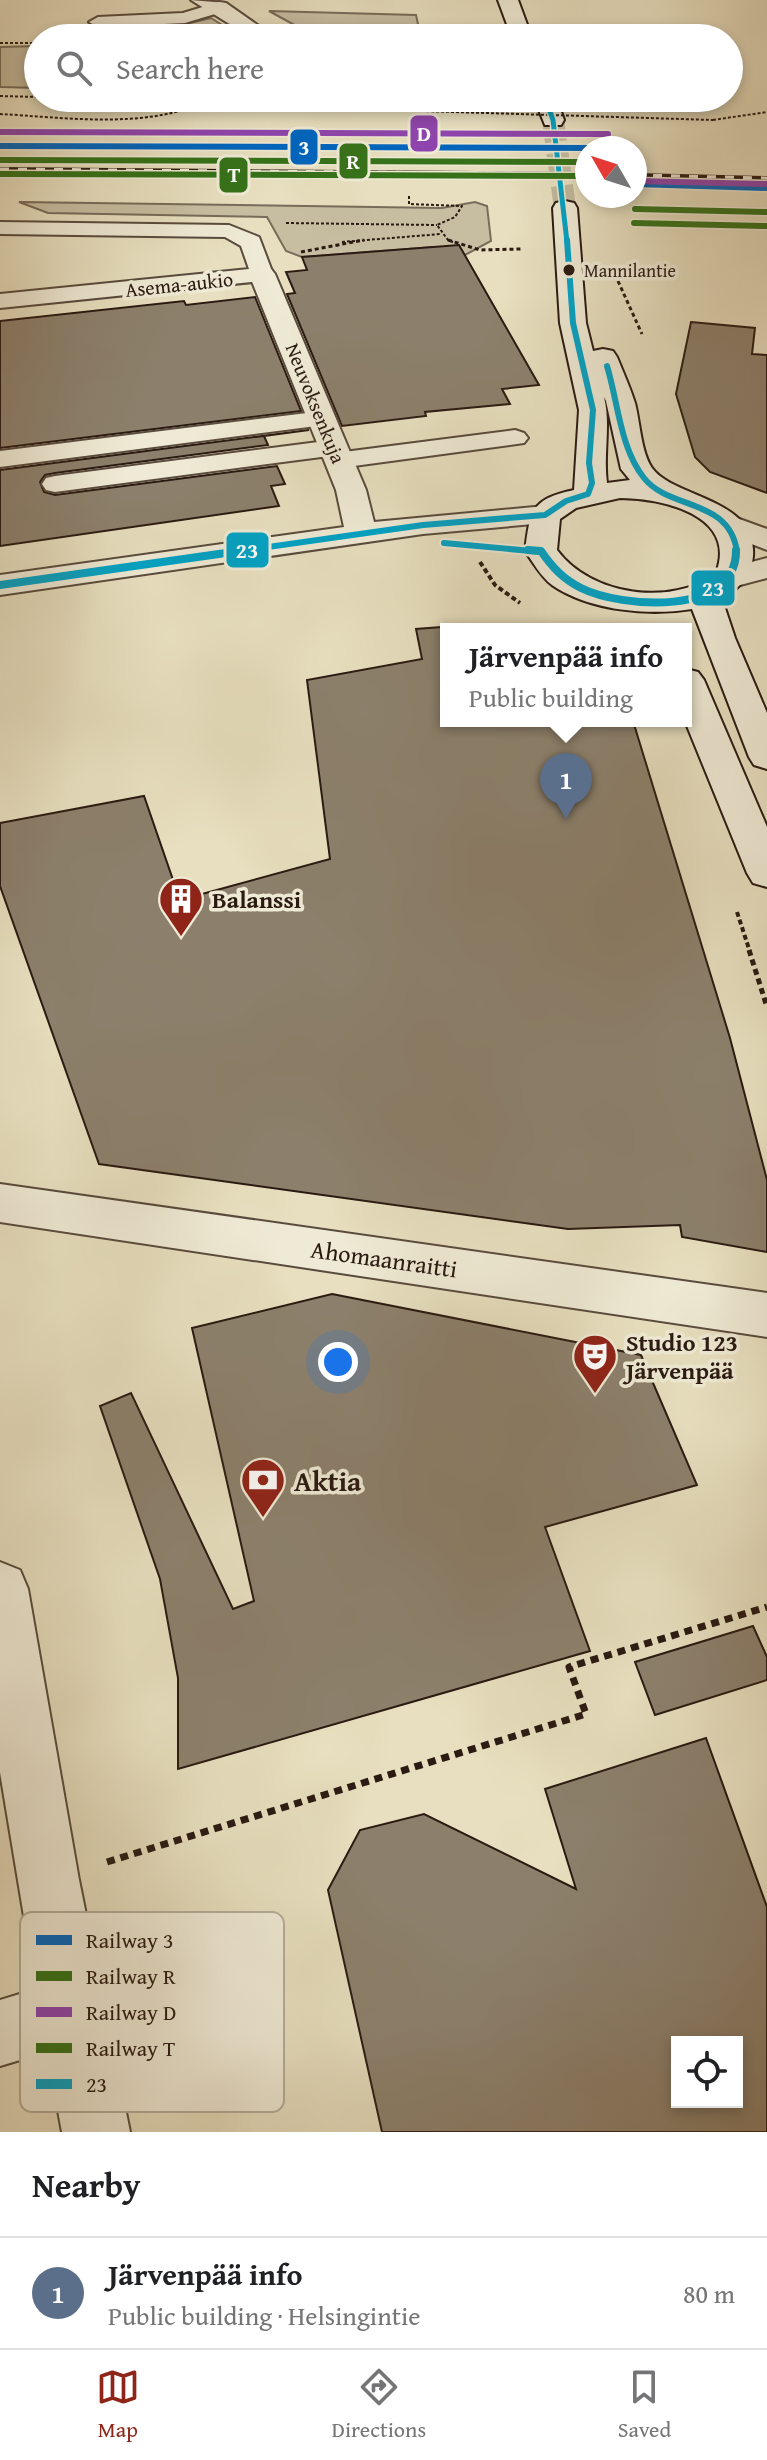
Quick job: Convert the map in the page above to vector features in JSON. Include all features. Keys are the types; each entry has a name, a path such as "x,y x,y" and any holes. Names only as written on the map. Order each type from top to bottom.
{"main road":[{"path":"508,0 517,24"},
{"path":"210,3 244,24"},
{"path":"550,112 553,120"},
{"path":"565,208 573,323 593,410 589,463 592,483 588,494"},
{"name":"Neuvoksenkuja","path":"262,274 351,490 361,533"},
{"path":"573,295 585,308 620,401 636,469 657,491"},
{"path":"0,585 423,525 545,515 566,501 620,489 657,491 703,508 723,522 767,540"},
{"path":"545,515 541,551 562,577 652,616 671,602 767,568"},
{"path":"723,522 736,544 737,560 717,586 718,638 767,757"},
{"path":"361,533 541,551"},
{"path":"692,694 767,873"},
{"name":"Ahomaanraitti","path":"0,1203 767,1315"},
{"path":"0,1589 55,1912"},
{"path":"0,2033 20,2027"},
{"path":"93,2112 96,2132"}],"lane":[{"path":"139,22 143,0"},
{"path":"98,22 185,18 210,3"},
{"name":"Asema-aukio","path":"0,228 229,231 251,242 262,274 0,301"},
{"path":"0,459 323,419"},
{"path":"55,484 515,438"}],"path":[{"path":"0,43 24,43"},
{"path":"0,96 24,97"},
{"path":"0,114 161,115 174,112"},
{"path":"453,112 713,120 767,112"},
{"path":"389,158 525,160"},
{"path":"285,223 437,225 455,217 462,206 409,204 409,196"},
{"path":"437,225 441,234"},
{"path":"300,252 345,241 441,234 464,247 521,249"},
{"path":"48,1880 586,1714 569,1667 767,1607"}],"shaded area":[{"path":"269,11 416,15 418,24 293,24"},
{"path":"211,18 221,24 164,24"},
{"path":"24,46 24,88 0,87 0,47"},
{"path":"19,202 442,208 475,202 487,206 491,241 465,255 438,255 433,247 302,257 286,251 267,217 48,213"}],"building":[{"path":"459,245 539,385 502,389 510,404 425,412 426,416 342,426 287,294 295,293 286,272 307,270 302,257"},
{"path":"255,297 301,411 0,448 0,321 184,301 186,305"},
{"path":"691,322 755,328 752,354 767,355 767,493 710,472 695,457 676,394"},
{"path":"309,430 264,436 268,445 55,473 45,475 40,482 44,492 55,495 277,466 285,484 271,486 279,506 0,546 0,470"},
{"path":"440,627 440,727 635,727 730,1038 767,1180 767,1252 682,1237 680,1225 568,1229 99,1164 0,886 0,823 144,796 180,900 330,859 307,680 422,659 416,629"},
{"path":"332,1294 641,1355 697,1485 545,1527 590,1651 178,1769 178,1678 160,1579 100,1406 131,1393 233,1609 254,1601 192,1328"},
{"path":"753,1626 767,1657 767,1680 655,1715 635,1662"},
{"path":"706,1738 767,1907 767,2132 382,2132 328,1890 360,1830 424,1814 576,1889 545,1789"}],"tunnel":[{"path":"553,120 565,208"}],"railway":[{"path":"0,169 575,174"},
{"path":"647,175 767,178"}],"rail line":[{"name":"D","path":"0,132 608,134"},
{"name":"3","path":"0,146 575,148"},
{"name":"R","path":"0,160 575,162"},
{"name":"T","path":"0,174 575,176"},
{"name":"D","path":"647,181 767,184"},
{"name":"3","path":"647,184 767,188"},
{"name":"R","path":"635,209 767,212"},
{"name":"T","path":"634,223 766,226"}],"transit line":[{"name":"23","path":"0,585 423,525 545,515 566,501 588,494 592,483 589,463 593,410 573,323 565,208 550,112"},
{"name":"23","path":"444,543 541,551 558,573 582,589 643,604 685,600 704,593 728,576 734,567 737,552 728,529 705,509 655,489 636,465 629,450 607,366"}],"place":[{"name":"Mannilantie","path":"569,270"},
{"name":"Järvenpää info","path":"566,819"},
{"name":"Balanssi","path":"181,938"},
{"name":"Studio 123 Järvenpää","path":"595,1395"},
{"name":"Aktia","path":"263,1519"}]}
